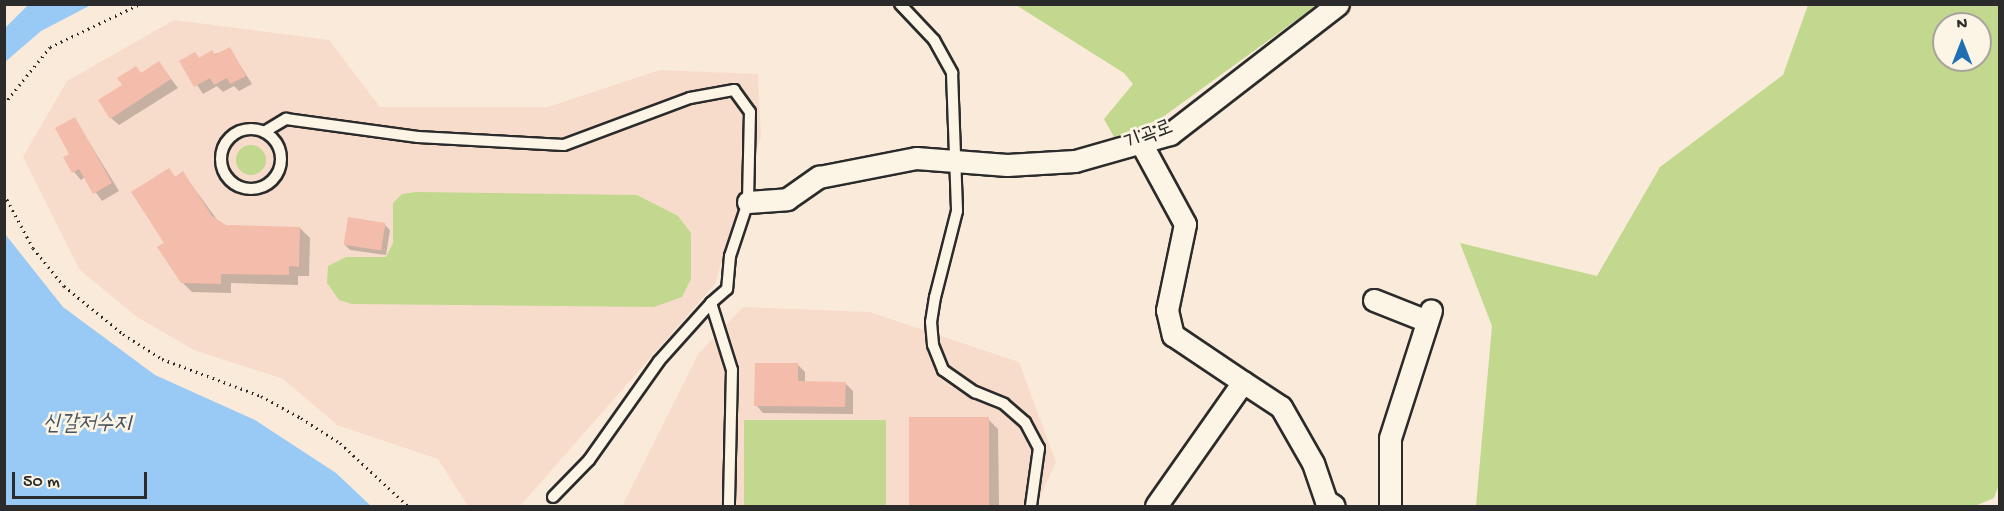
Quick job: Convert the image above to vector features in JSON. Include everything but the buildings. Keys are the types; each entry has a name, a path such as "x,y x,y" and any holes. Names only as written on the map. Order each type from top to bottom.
{"street":[{"name":"기곡로","path":"748,202 787,199 819,177 916,158 957,163 1075,161 1170,134 1338,4"},
{"path":"1141,143 1185,224 1167,310 1173,335 1281,407 1313,463 1326,501 1334,507"},
{"path":"1374,300 1429,315 1390,438 1390,507"},
{"path":"1156,507 1243,382"}],"lane":[{"path":"900,4 934,40 952,73 957,212 932,314 933,345 943,370 975,392 1004,404 1025,422 1039,448 1031,507"},
{"path":"264,132 273,138 281,156 277,174 271,182 254,190 234,185 222,169 222,149 227,140 244,130 264,132 286,119 418,137 564,145 690,98 734,90 750,112 748,202 730,256 727,289 711,303 659,361 589,460 553,497"},
{"path":"711,303 732,370 729,507"}],"path":[{"path":"4,104 50,47 140,4"},
{"path":"4,194 33,248 64,286 123,333 162,359 261,396 301,418 340,443 408,507"}],"shaded area":[{"path":"174,20 329,40 380,107 548,107 660,70 758,74 761,136 715,284 520,506 468,506 438,459 337,425 283,379 194,350 137,317 79,269 23,157 67,81"},
{"path":"743,307 870,312 1019,362 1056,462 1036,506 622,506 698,354"}],"green space":[{"path":"1016,5 1317,5 1160,119 1114,137 1104,119 1133,84 1124,73"},
{"path":"1808,5 1999,5 2000,482 1994,498 1975,506 1476,506 1492,326 1460,243 1597,276 1660,167 1783,75"},
{"path":"251,145 261,150 266,160 261,170 251,175 241,170 236,160 241,150"},
{"path":"416,192 637,195 678,216 691,233 691,279 682,297 654,307 352,304 339,300 327,283 328,266 346,257 386,257 393,243 393,203 402,194"},
{"path":"744,420 886,420 886,506 744,506"}],"water":[{"path":"29,4 91,5 41,31 5,62 5,28"},
{"name":"신갈저수지","path":"5,234 63,307 155,375 255,420 336,473 371,506 5,506"}]}
